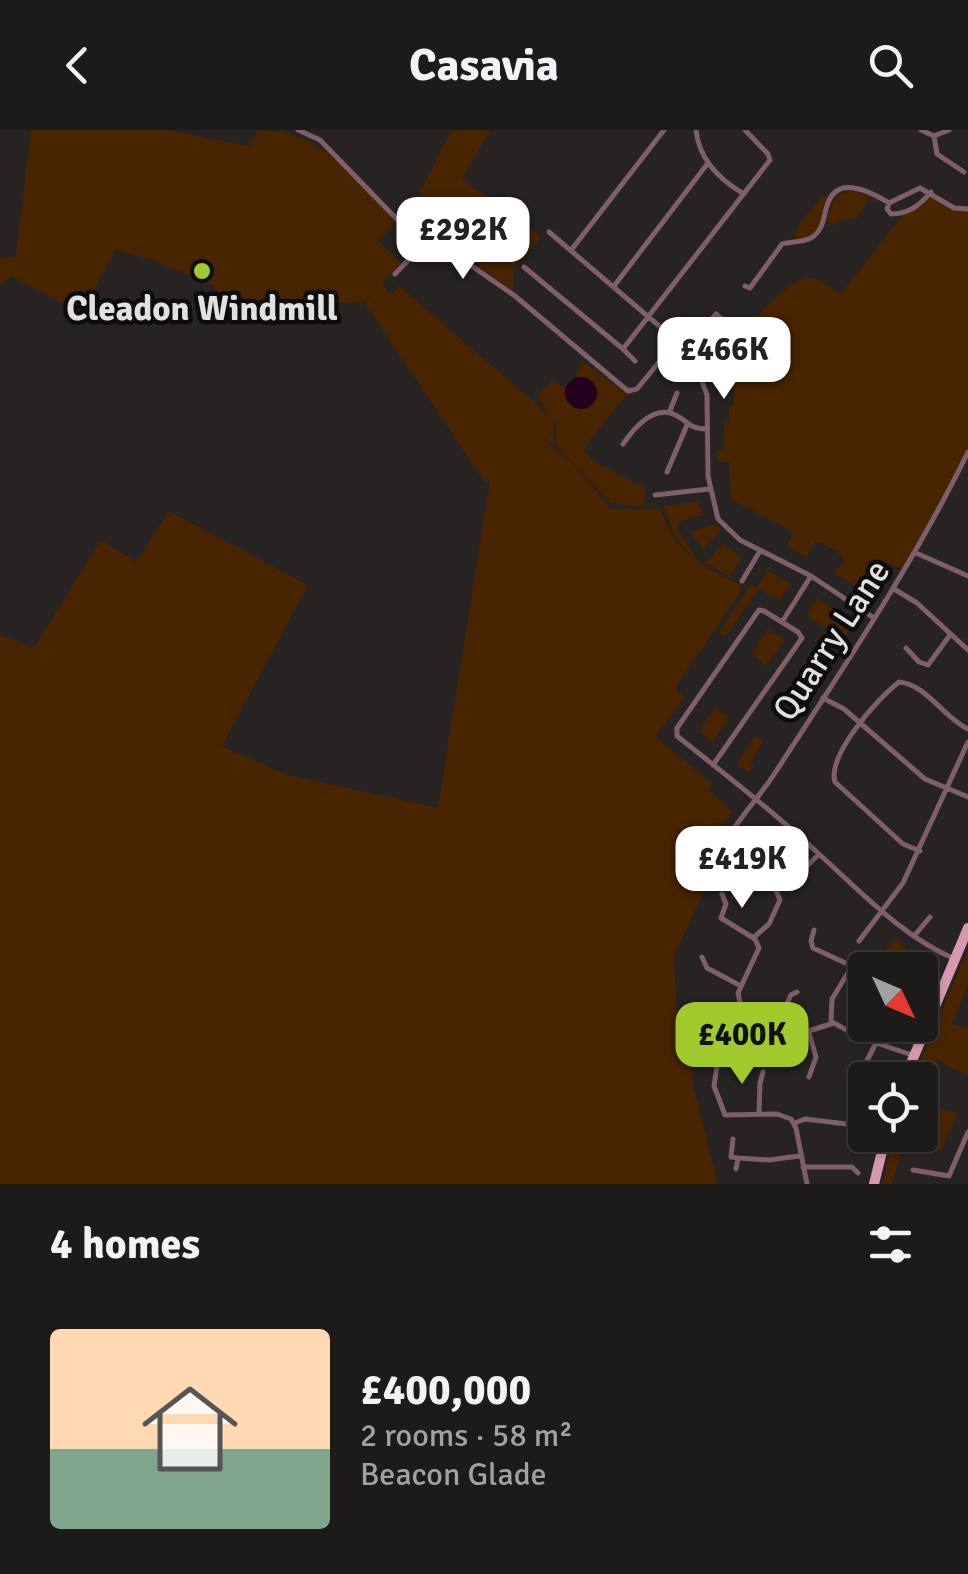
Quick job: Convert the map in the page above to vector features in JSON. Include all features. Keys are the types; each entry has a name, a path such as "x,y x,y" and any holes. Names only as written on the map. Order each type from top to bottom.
{"main road":[{"path":"912,1062 968,928"},
{"path":"874,1184 882,1152"}],"street":[{"path":"298,130 320,140 420,243 440,244 515,296 628,391 637,389 677,340"},
{"path":"572,250 664,130"},
{"path":"696,130 708,163 730,186 744,194"},
{"path":"622,350 770,160 745,130"},
{"path":"921,130 934,136 949,130"},
{"path":"934,136 937,154 964,172"},
{"path":"614,286 708,163"},
{"path":"744,286 750,288 782,244 804,241 816,234 830,196 842,188 862,189 889,203"},
{"path":"931,192 923,202 902,214 891,214 888,209 889,203 920,188 931,192 954,208 968,209"},
{"path":"550,232 689,351 707,395 709,489 718,520 740,540 810,576 874,618"},
{"path":"395,274 420,243"},
{"path":"524,267 635,361"},
{"path":"689,351 716,314 736,330"},
{"path":"689,351 753,322"},
{"path":"665,354 676,364 696,363"},
{"path":"670,413 677,393"},
{"path":"670,413 688,426 707,429"},
{"path":"622,444 646,420 670,413"},
{"path":"667,472 688,426"},
{"name":"Quarry Lane","path":"722,847 916,554 968,452"},
{"path":"655,495 709,489"},
{"path":"742,582 760,551"},
{"path":"916,554 968,576"},
{"path":"782,622 810,576"},
{"path":"894,589 917,604 968,650"},
{"path":"713,765 802,638 759,610 677,728 677,736 713,765 755,798 882,910 934,950 955,959"},
{"path":"906,648 919,662 928,664 951,634"},
{"path":"920,851 903,844 835,782 836,760 860,723 894,686 905,682 968,729"},
{"path":"823,698 860,723 925,780 968,797"},
{"path":"859,941 903,883 968,742"},
{"path":"798,876 820,854"},
{"path":"752,938 768,924 780,900 772,880 775,875"},
{"path":"722,894 726,904 721,918 752,938 759,948 738,993 743,1017 796,1035 830,1023 914,1056"},
{"path":"916,936 930,917"},
{"path":"814,930 810,942 814,948 848,964"},
{"path":"702,957 707,968 741,986"},
{"path":"830,1023 832,999 848,973"},
{"path":"774,1030 792,992"},
{"path":"706,1016 722,1018 740,1010"},
{"path":"808,1030 816,1057 808,1077"},
{"path":"866,1062 876,1043"},
{"path":"718,1066 714,1086 726,1115 787,1116 794,1123 806,1184"},
{"path":"759,1114 763,1072"},
{"path":"794,1123 805,1119 848,1124"},
{"path":"912,1170 949,1176 968,1132"},
{"path":"733,1139 731,1157 769,1160 800,1156"},
{"path":"736,1169 738,1158"},
{"path":"803,1167 852,1167 858,1173"}],"shaded area":[{"path":"31,130 167,130 249,146 259,130 302,138 336,160 396,222 378,241 401,263 382,283 389,294 399,286 549,415 537,395 551,381 566,388 566,399 598,395 593,381 575,378 582,361 627,394 586,445 585,452 594,462 645,488 644,507 611,503 555,444 554,420 553,444 536,433 571,462 611,509 660,509 684,550 744,587 675,688 685,697 655,737 713,784 709,791 733,812 710,831 709,839 718,848 712,858 717,863 674,956 678,1039 686,1038 718,1184 0,1184 0,635 34,648 101,540 136,562 169,511 308,585 222,746 284,774 438,808 490,481 484,481 365,303 376,290 363,303 252,300 216,317 214,286 153,260 116,250 81,313 12,276 0,286 0,258 16,257"},
{"path":"452,130 490,130 462,179 541,237 513,270 513,291 478,267 493,245 475,230 471,233 452,227 433,239 446,210 428,200 415,226 406,219"},
{"path":"853,190 871,197 856,219 839,220 835,226 826,220 834,200"},
{"path":"824,195 828,198 819,225 810,234 796,239 797,228"},
{"path":"931,195 953,210 968,211 968,448 902,569 881,560 865,584 874,590 871,596 834,573 845,561 836,550 815,541 806,557 787,546 793,532 731,499 729,462 718,462 717,451 724,450 724,422 729,421 729,406 733,405 735,365 758,328 756,317 784,290 801,280 819,280 841,294 902,216"},
{"path":"716,317 728,331 693,351 692,347"},
{"path":"581,377 592,382 597,393 592,404 581,409 570,404 565,393 570,382"},
{"path":"699,501 702,515 678,522 679,532 699,560 680,543 664,506"},
{"path":"716,524 721,530 703,549 690,532"},
{"path":"723,544 742,557 730,576 705,563"},
{"path":"767,570 791,583 780,600 758,589 726,636 719,633 751,584 757,587"},
{"path":"817,598 854,622 842,640 833,634 808,672 804,670 795,681 827,629 807,616"},
{"path":"768,629 785,640 766,666 752,653"},
{"path":"715,707 729,717 713,742 699,732"},
{"path":"756,735 763,742 750,763 754,766 749,773 737,763"},
{"path":"895,939 911,952 883,952"},
{"path":"968,949 968,984 952,1024 968,1028 968,1076 937,1060 920,1062 928,1042 938,1042 938,1019"},
{"path":"938,1107 957,1114 938,1151"},
{"path":"890,1152 902,1152 892,1184 883,1184"}],"place":[{"name":"Cleadon Windmill","path":"202,271"}]}
